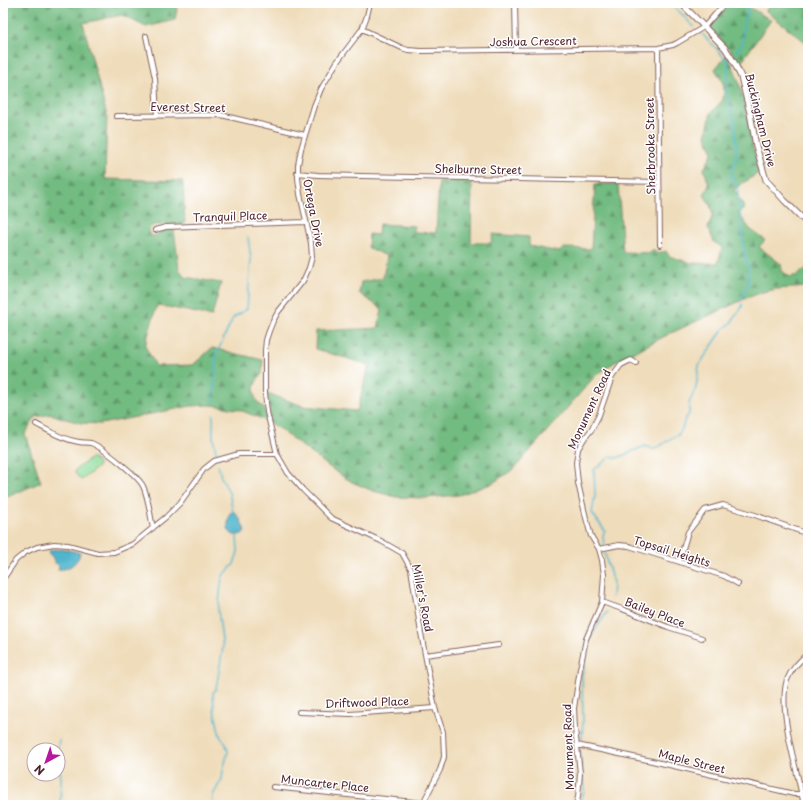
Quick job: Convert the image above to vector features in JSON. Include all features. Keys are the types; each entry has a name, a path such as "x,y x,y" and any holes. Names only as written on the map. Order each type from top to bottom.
{"street":[{"name":"Ortega Drive","path":"277,454 272,438 266,403 266,345 269,331 276,316 299,286 309,268 312,257 297,173 299,160 314,106 326,79 362,29 370,3"},
{"path":"515,3 516,50"},
{"name":"Buckingham Drive","path":"680,3 730,54 738,69 750,113 756,146 766,180 784,201 808,224"},
{"name":"Joshua Crescent","path":"362,29 402,48 421,52 658,48 677,43 704,27 725,3"},
{"path":"146,36 155,78 158,116"},
{"name":"Sherbrooke Street","path":"658,48 660,245"},
{"name":"Everest Street","path":"116,116 224,116 305,135"},
{"name":"Shelburne Street","path":"297,173 318,175 659,182"},
{"name":"Tranquil Place","path":"155,230 166,227 306,222"},
{"name":"Monument Road","path":"576,805 580,773 574,708 586,639 602,602 604,575 602,560 591,536 578,483 576,463 578,449 592,429 599,415 612,377 621,365 631,360 636,363"},
{"path":"36,424 58,436 80,443 89,442 99,447 137,478 143,485 148,499 153,528"},
{"path":"3,579 16,560 26,552 37,547 54,544 68,545 98,553 114,552 133,544 166,517 180,503 204,468 214,461 238,454 277,454"},
{"name":"Miller's Road","path":"277,454 288,473 331,518 381,541 402,553 410,569 425,655 436,708 443,732 444,757 440,770 423,804"},
{"path":"679,562 688,532 700,516 705,510 723,505 808,534"},
{"name":"Topsail Heights","path":"598,549 626,546 724,576 738,584"},
{"name":"Bailey Place","path":"602,602 702,638"},
{"path":"425,655 500,646"},
{"path":"804,805 789,736 785,706 785,693 790,673 808,653"},
{"name":"Driftwood Place","path":"299,712 350,714 436,708"},
{"name":"Maple Street","path":"577,745 794,794 802,794"},
{"name":"Muncarter Place","path":"273,787 423,804"}],"green space":[{"path":"3,3 178,3 175,20 146,27 122,15 83,23 107,116 105,179 183,181 185,224 154,225 148,232 155,236 165,229 174,229 179,269 185,277 221,283 212,316 157,305 145,346 156,366 193,365 212,348 263,360 262,374 255,385 254,392 256,400 264,408 267,421 240,410 211,405 191,406 101,424 81,423 51,414 36,417 25,434 41,482 3,499"},
{"path":"729,3 742,3 771,20 739,65 732,52 710,28 710,25"},
{"path":"770,3 808,3 808,44 766,11"},
{"path":"727,55 736,74 742,93 752,143 760,172 734,189 745,209 738,213 750,229 765,240 759,247 781,264 782,271 790,277 798,275 808,267 808,287 777,289 747,298 671,333 615,362 595,376 514,469 491,484 459,495 425,498 396,497 373,491 352,482 336,472 271,424 267,393 303,406 357,411 369,365 315,349 316,331 378,328 382,309 359,293 361,282 383,278 387,256 368,248 369,234 378,235 379,224 415,226 414,232 436,233 439,181 472,182 471,243 491,243 493,234 529,237 529,246 559,252 564,248 591,249 595,184 618,184 623,252 651,253 653,249 659,252 666,251 669,256 691,263 718,263 722,247 714,242 708,228 713,214 704,195 709,185 704,169 713,152 706,136 711,112 723,100 724,85 715,69"},
{"path":"93,458 98,464 98,467 82,480 75,473 75,470"}],"water":[{"path":"235,512 240,519 245,530 241,534 234,535 228,529 230,513"},
{"path":"63,549 80,553 75,563 65,569 58,569 58,564 55,563 52,556 49,554 50,550"}],"waterway":[{"path":"736,52 743,42 743,22 748,11 744,3"},
{"path":"673,5 693,26"},
{"path":"702,34 729,65 727,92 728,102 734,117 736,135 736,159 734,168 730,175 737,186 745,256 748,265 748,284 741,300"},
{"path":"214,401 216,355 233,318 247,309 251,259 248,238"},
{"path":"604,547 603,535 605,531 592,513 595,496 594,470 610,457 617,458 645,446 654,449 678,435 682,429 685,419 689,414 689,403 696,388 699,365 724,328 730,324 742,307 742,304"},
{"path":"213,415 213,436 217,457"},
{"path":"218,465 221,477 229,492 233,512"},
{"path":"213,805 213,795 222,779 228,752 226,744 220,736 214,709 213,693 216,689 223,647 218,610 222,577 234,564 238,552 237,535"},
{"path":"605,554 613,583 612,597"},
{"path":"582,739 582,675 584,670 587,643 607,612"},
{"path":"59,740 58,748 61,780 60,805"},
{"path":"579,805 584,792 580,751"}]}
